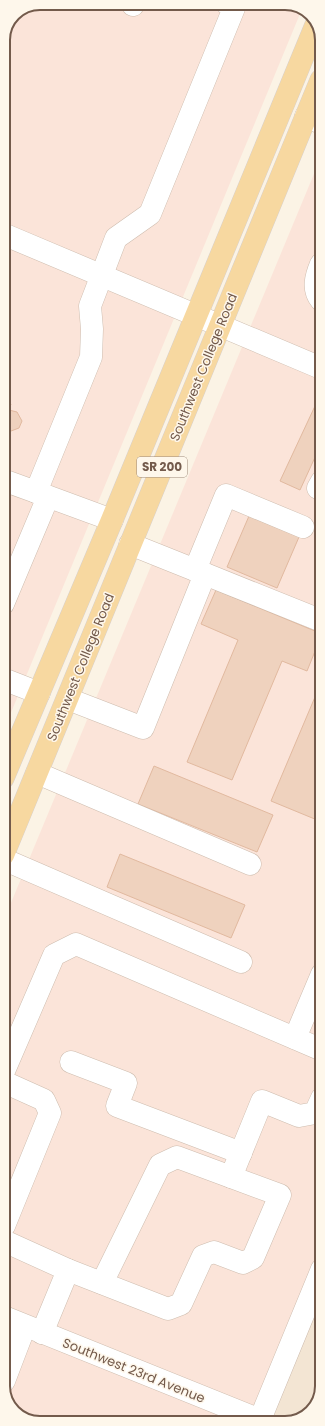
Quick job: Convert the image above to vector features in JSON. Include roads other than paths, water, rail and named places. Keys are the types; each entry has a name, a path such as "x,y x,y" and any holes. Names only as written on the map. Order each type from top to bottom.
{"main road":[{"name":"Southwest College Road","path":"10,761 112,520 313,31"},
{"name":"Southwest College Road","path":"10,838 221,325 314,120"}],"street":[{"path":"10,584 91,357 92,329 90,306 116,238 150,214 232,10"},
{"path":"10,237 315,365"},
{"path":"10,483 112,520"},
{"path":"68,699 143,728 200,572 226,495 303,527"},
{"path":"130,544 315,618"},
{"path":"10,682 39,693"},
{"path":"37,773 250,864"},
{"path":"10,863 241,962"},
{"path":"10,1056 54,955 76,944 315,1047"},
{"path":"295,1038 315,991"},
{"path":"72,1062 126,1083 117,1106 241,1153"},
{"path":"10,1085 44,1100 50,1113 10,1211"},
{"path":"232,1177 262,1101 299,1116 315,1113"},
{"path":"10,1244 68,1270 102,1282 168,1310 181,1304 203,1256 214,1252 243,1263 253,1258 280,1195 177,1158 160,1165 102,1282"},
{"path":"10,1371 68,1270"},
{"path":"263,1416 315,1287"},
{"name":"Southwest 23rd Avenue","path":"10,1319 246,1416"}]}
